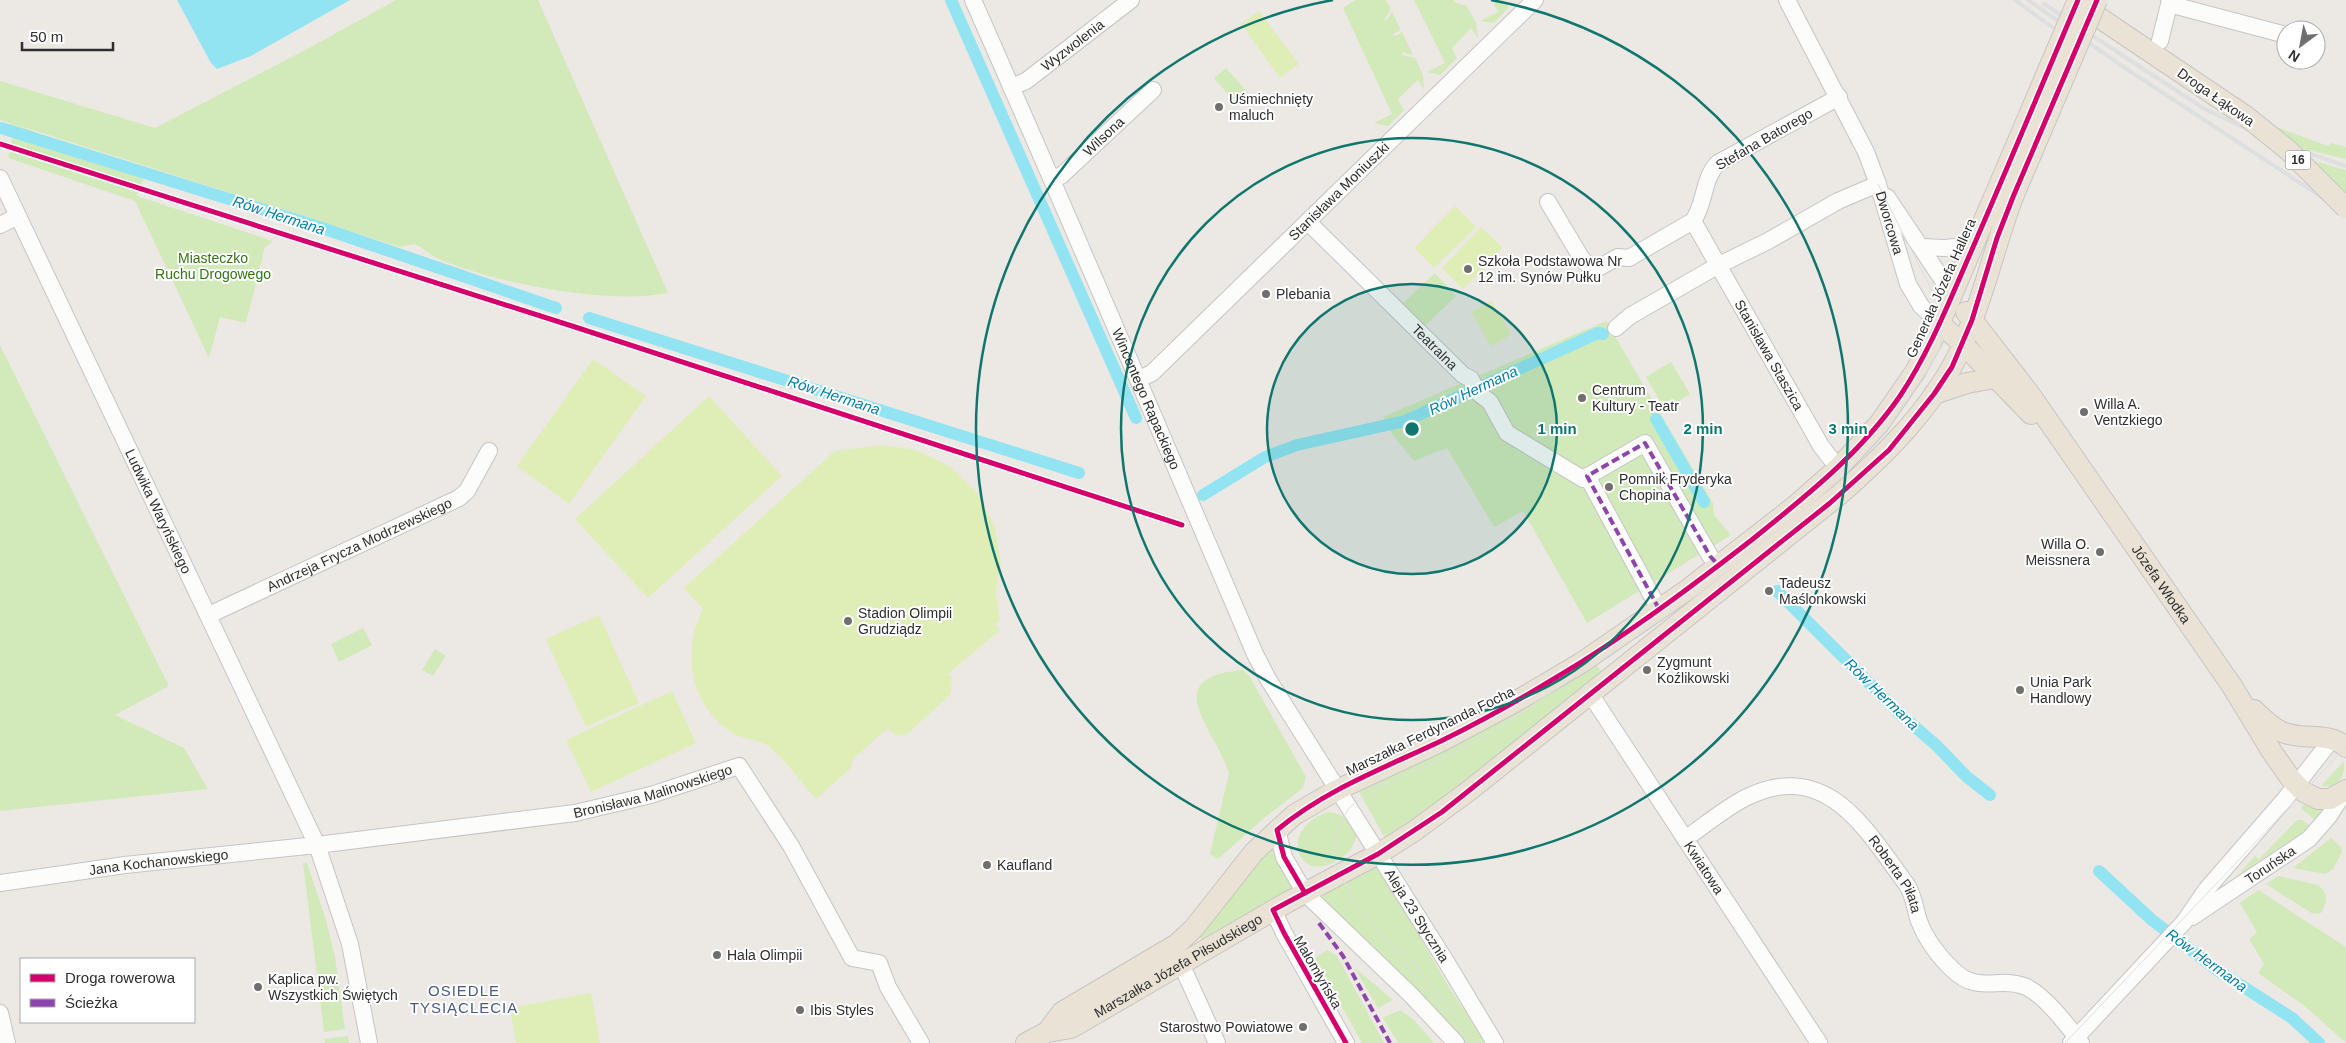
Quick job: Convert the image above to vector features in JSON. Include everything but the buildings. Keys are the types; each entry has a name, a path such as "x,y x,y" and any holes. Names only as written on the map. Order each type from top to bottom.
{"main road":[{"name":"Droga Łąkowa","path":"2074,0 2182,73 2274,139 2346,208"},
{"name":"Generała Józefa Hallera","path":"1589,692 1860,477 1889,450 1934,394 1952,367 1972,320 2005,194 2078,0"},
{"name":"Generała Józefa Hallera","path":"1659,609 1719,566 1795,506 1838,468 1867,438 1899,398 1915,372 1974,245 2005,194 2097,0"},
{"name":"Józefa Włodka","path":"1952,294 2029,393 2232,686 2272,752 2296,785"},
{"name":"Józefa Włodka","path":"1939,323 1963,344 2017,399 2089,482"},
{"path":"1934,394 1967,383 1996,378"},
{"name":"Marszałka Ferdynanda Focha","path":"1337,790 1442,741 1515,702 1581,663 1659,609"},
{"name":"Józefa Włodka","path":"2232,686 2259,715 2282,732 2304,737 2342,737"},
{"name":"Marszałka Józefa Piłsudskiego","path":"1026,1043 1046,1032 1072,1028 1182,966 1273,910 1378,854 1413,832 1470,790 1589,692"},
{"path":"2296,785 2308,795 2318,798 2330,799 2345,792"},
{"name":"Marszałka Józefa Piłsudskiego","path":"1046,1032 1062,1012 1177,944 1194,928 1254,852 1294,816 1337,790"}],"street":[{"name":"Wincentego Rapackiego","path":"972,0 1139,378 1172,463 1255,654 1268,679 1337,790"},
{"name":"Wyzwolenia","path":"1011,87 1026,81 1056,59 1084,34 1131,0"},
{"name":"Stanisława Moniuszki","path":"1139,378 1152,373 1535,0"},
{"path":"1616,328 1630,316 1717,266 1768,241 1838,201 1878,184 1866,152 1839,97 1787,0"},
{"path":"2160,41 2170,2 2276,32"},
{"name":"Wilsona","path":"1052,180 1062,175 1153,90"},
{"name":"Stefana Batorego","path":"1693,220 1698,214 1708,178 1718,163 1839,97"},
{"name":"Ludwika Waryńskiego","path":"0,178 317,845 350,944 369,1043"},
{"name":"Dworcowa","path":"1878,184 1952,294"},
{"name":"Dworcowa","path":"1878,184 1908,284 1921,306 1939,323"},
{"path":"1548,202 1582,259 1589,266 1598,268 1618,257 1629,258 1693,220 1717,266"},
{"path":"0,225 18,216"},
{"name":"Teatralna","path":"1308,222 1474,385 1490,402 1507,433 1583,479 1587,476"},
{"path":"1922,247 1945,248 1974,245"},
{"name":"Stanisława Staszica","path":"1717,266 1821,446 1838,468"},
{"path":"1659,609 1587,476 1644,443 1710,556 1719,566"},
{"name":"Andrzeja Frycza Modrzewskiego","path":"209,616 458,498 467,491 489,451"},
{"name":"Kwiatowa","path":"1589,692 1819,1043"},
{"name":"Toruńska","path":"2076,1041 2184,922 2206,890 2296,785 2342,737"},
{"name":"Bronisława Malinowskiego","path":"317,845 575,813 650,795 739,766 791,846 852,958 879,963 888,987 921,1043"},
{"name":"Roberta Piłata","path":"1685,838 1744,799 1770,789 1793,787 1806,789 1832,798 1855,816 1907,885 1922,929 1952,969 1960,976 1979,984 2015,984 2033,991 2076,1041"},
{"name":"Aleja 23 Stycznia","path":"1337,790 1495,1043"},
{"name":"Toruńska","path":"2184,922 2309,839 2329,816 2345,792"},
{"path":"1277,830 1284,857 1305,893 1411,995 1456,1043"},
{"name":"Jana Kochanowskiego","path":"0,883 125,865 317,845"},
{"name":"Małomłyńska","path":"1273,910 1346,1043"},
{"path":"1182,966 1218,1043"},
{"path":"0,1013 7,1043"}],"green space":[{"name":"Miasteczko Ruchu Drogowego","path":"396,0 538,0 668,293 643,296 584,294 553,290 493,277 441,260 415,244 400,247 14,124 145,174 137,196 273,241 265,247 246,323 220,317 209,358 135,201 8,158 14,132 12,124 0,120 0,81 155,128 311,47"},
{"path":"1355,0 1386,0 1391,9 1384,20 1386,21 1392,12 1401,30 1393,34 1394,36 1402,32 1413,55 1403,52 1402,55 1415,58 1423,75 1424,90 1418,80 1398,99 1404,110 1388,126 1374,123 1392,114 1343,8"},
{"path":"1414,0 1454,0 1454,2 1467,6 1476,23 1478,38 1471,28 1452,48 1457,58 1440,75 1427,72 1445,63"},
{"path":"1492,0 1503,0 1509,7 1494,23 1480,21 1498,12"},
{"path":"1259,11 1299,64 1280,78 1241,24"},
{"path":"1226,68 1250,95 1238,106 1214,78"},
{"path":"2274,126 2328,146 2331,143 2346,147 2346,159 2299,148"},
{"path":"2314,161 2346,170 2346,193"},
{"path":"1455,206 1476,227 1434,268 1414,248"},
{"path":"1481,227 1503,248 1463,289 1442,268"},
{"path":"1435,273 1456,296 1425,326 1403,303"},
{"path":"1492,301 1511,335 1491,346 1471,312"},
{"path":"1606,321 1713,503 1714,515 1731,535 1587,623 1523,511 1494,527 1447,448 1414,461 1392,434 1383,417"},
{"path":"0,345 169,686 115,715 184,748 208,789 0,811"},
{"path":"593,359 646,396 569,504 517,466"},
{"path":"1671,362 1690,394 1665,410 1646,377"},
{"path":"709,396 782,476 648,598 575,519"},
{"name":"Stadion Olimpii Grudziądz","path":"882,445 916,450 951,467 978,494 994,525 1001,561 996,591 999,621 995,624 1000,630 949,673 948,676 952,676 951,694 906,735 894,734 888,728 853,759 851,768 816,799 770,747 731,732 706,707 698,692 693,676 692,659 696,625 703,609 684,588 835,451"},
{"path":"599,615 639,703 586,727 546,639"},
{"path":"363,628 372,645 339,662 331,644"},
{"path":"435,649 446,656 433,676 422,670"},
{"path":"1593,661 1603,673 1453,795 1387,839 1385,838 1359,792 1468,740"},
{"path":"1243,670 1250,677 1306,777 1303,788 1264,818 1218,859 1210,854 1229,773 1198,708 1197,694 1202,683 1217,675"},
{"path":"672,691 696,743 591,792 566,740"},
{"path":"2344,761 2344,772 2339,780 2332,785 2321,786"},
{"path":"2304,805 2323,811 2316,821 2302,809 2301,807"},
{"path":"1328,812 1338,814 1346,819 1357,835 1350,850 1336,861 1323,866 1312,866 1303,860 1299,852 1298,841 1302,830 1312,820"},
{"path":"2297,820 2302,820 2311,827 2238,875 2255,856 2259,859"},
{"path":"2331,838 2341,847 2342,852 2333,869 2326,874 2293,868"},
{"path":"1271,845 1292,888 1204,939 1199,938 1199,933"},
{"path":"303,863 307,863 326,920 335,957 345,1029 324,1032"},
{"path":"1376,865 1391,887 1450,989 1486,1043 1464,1043 1322,900 1324,894"},
{"path":"2278,876 2318,885 2324,891 2326,898 2321,913 2313,914 2266,884"},
{"path":"2258,890 2346,947 2346,1043 2306,1007 2258,973 2264,964 2249,939 2257,932 2240,903"},
{"path":"1327,950 1337,956 1384,1043 1362,1043 1330,985 1324,988 1309,962"},
{"path":"1354,967 1393,1000 1378,1008"},
{"path":"591,993 600,1043 516,1043 510,1008"},
{"path":"1400,1010 1414,1020 1434,1043 1398,1043 1383,1018"},
{"path":"348,1036 349,1043 325,1043 324,1039"}],"water":[{"path":"177,0 350,0 251,56 217,69 211,63"}],"waterway":[{"name":"Rów Hermana","path":"951,0 1136,418"},
{"name":"Rów Hermana","path":"1,128 322,228 556,308"},
{"name":"Rów Hermana","path":"589,318 1079,473"},
{"name":"Rów Hermana","path":"1203,495 1265,457 1297,445 1405,421 1598,333 1603,334"},
{"name":"Rów Hermana","path":"1656,419 1704,502"},
{"name":"Rów Hermana","path":"1777,591 1901,715 1936,745 1967,777 1990,795"},
{"name":"Rów Hermana","path":"2099,871 2152,920 2217,970 2292,1018 2319,1043"}],"tram line":[{"path":"1468,1043 1353,899 1335,864 1334,848 1340,824 1349,808 1367,793 1477,742 1669,614 1816,500 1858,461 1879,438 1927,371 1940,348 1942,325 1933,293 1878,184"},
{"path":"2065,1043 2346,747"},
{"path":"1393,943 1410,959 1477,1043"}],"railway":[{"path":"2015,0 2052,27"},
{"path":"2028,0 2122,66 2346,213"},
{"path":"2044,4 2203,108 2270,140 2346,166"}],"marked path":[{"path":"1659,609 1587,476 1645,443 1710,556 1719,566"},
{"path":"1319,923 1343,956 1390,1043"}],"cycle path":[{"path":"1305,893 1284,857 1277,830 1295,816 1335,791 1485,718 1543,686 1607,646 1749,542 1810,492 1867,437 1900,396 1936,330 2078,0"},
{"path":"1346,1043 1273,910 1378,854 1442,812 1830,503 1889,450 1934,394 1952,367 1972,320 1997,238 2013,197 2097,0"},
{"path":"0,144 572,326 1182,525"}],"place":[{"name":"Uśmiechnięty maluch","path":"1219,107"},
{"name":"Szkoła Podstawowa Nr 12 im. Synów Pułku","path":"1468,269"},
{"name":"Plebania","path":"1266,294"},
{"name":"Centrum Kultury - Teatr","path":"1582,398"},
{"name":"Willa A. Ventzkiego","path":"2084,412"},
{"name":"Pomnik Fryderyka Chopina","path":"1609,487"},
{"name":"Willa O. Meissnera","path":"2100,552"},
{"name":"Tadeusz Maślonkowski","path":"1769,591"},
{"name":"Stadion Olimpii Grudziądz","path":"848,621"},
{"name":"Zygmunt Koźlikowski","path":"1647,670"},
{"name":"Unia Park Handlowy","path":"2020,690"},
{"name":"Kaufland","path":"987,865"},
{"name":"Hala Olimpii","path":"717,955"},
{"name":"Kaplica pw. Wszystkich Świętych","path":"258,987"},
{"name":"Ibis Styles","path":"800,1010"},
{"name":"Starostwo Powiatowe","path":"1303,1027"}],"district":[{"name":"OSIEDLE TYSIĄCLECIA","path":"464,998"}]}
